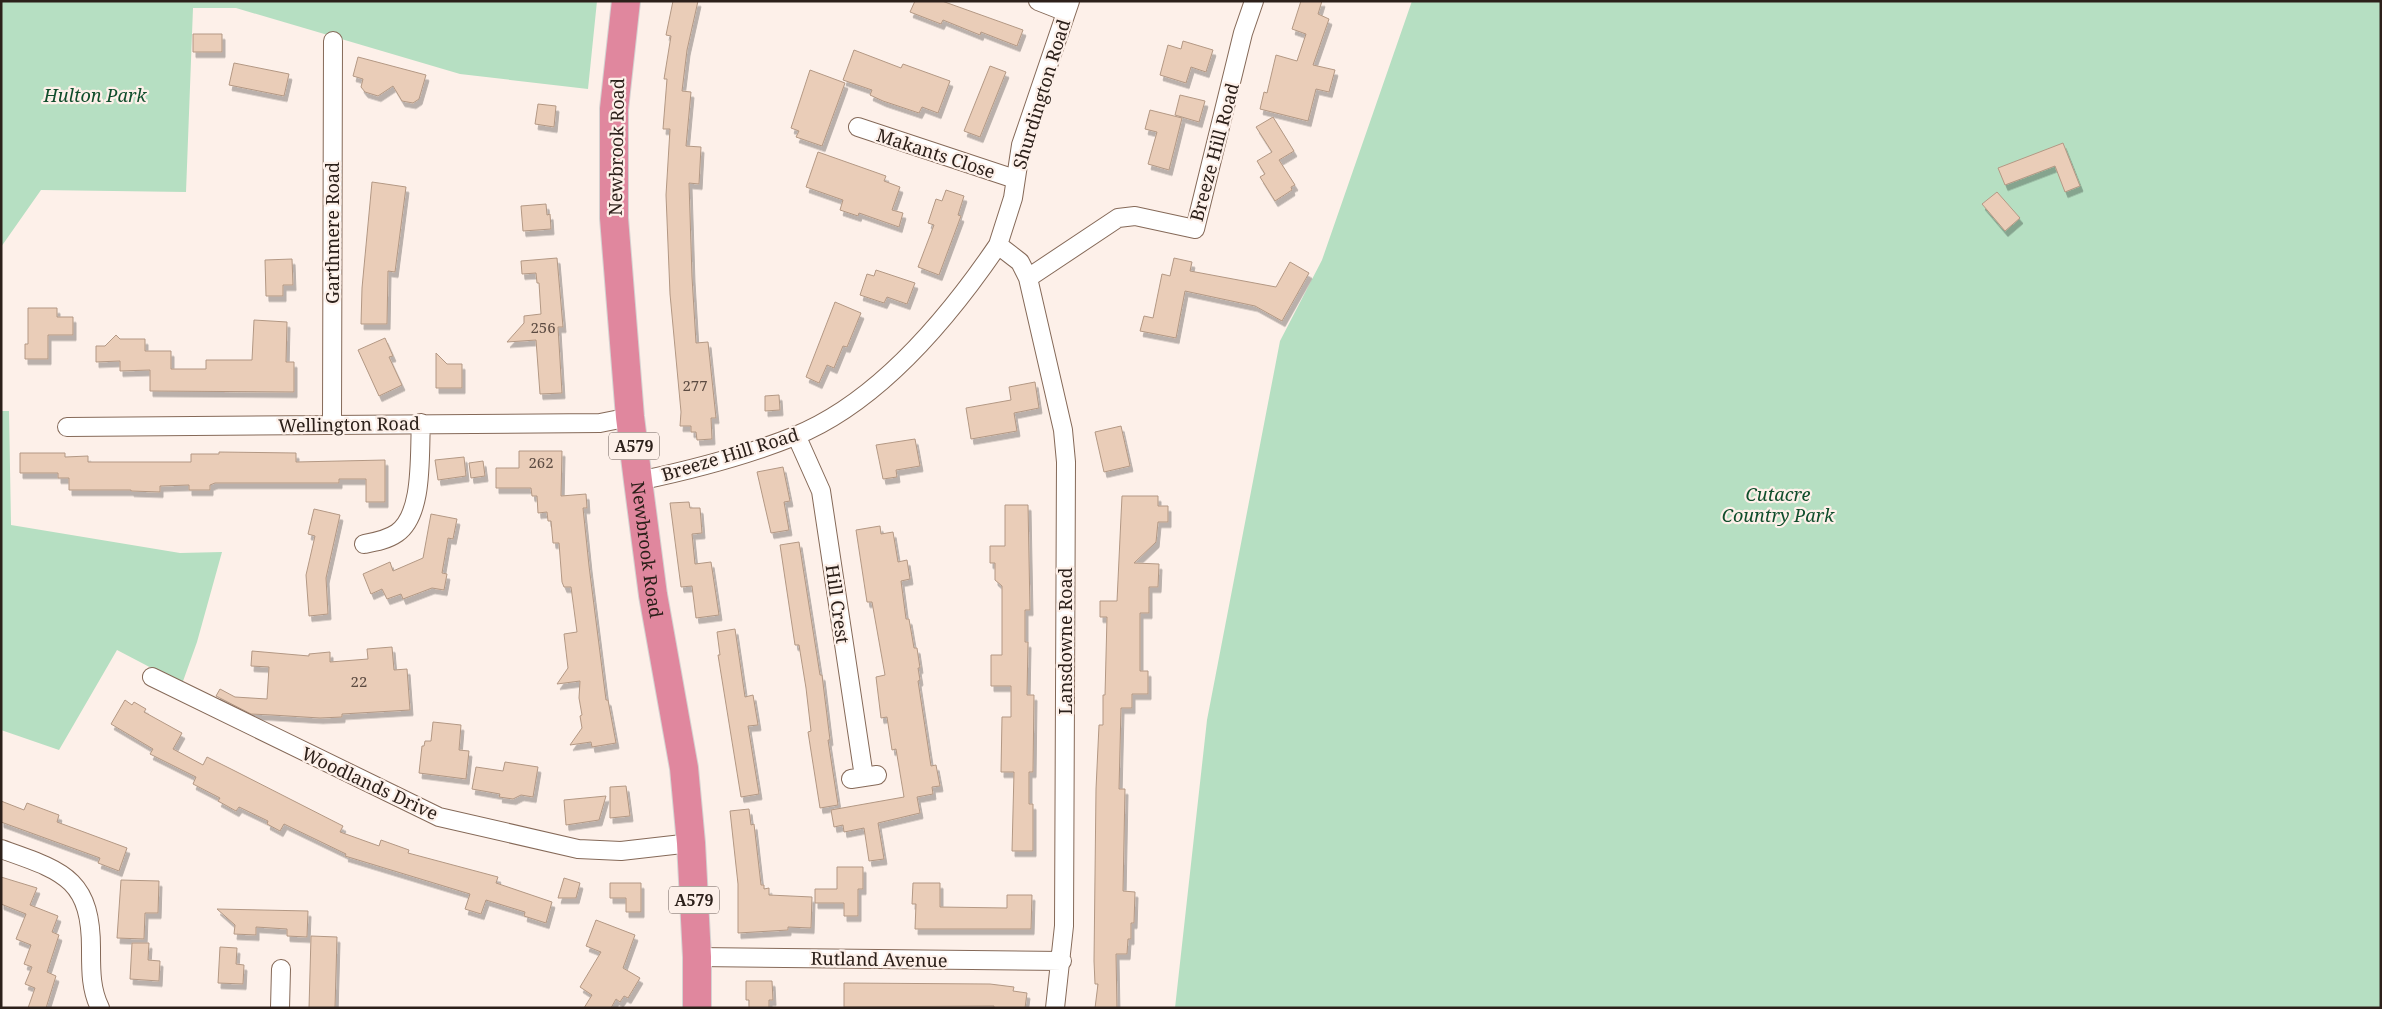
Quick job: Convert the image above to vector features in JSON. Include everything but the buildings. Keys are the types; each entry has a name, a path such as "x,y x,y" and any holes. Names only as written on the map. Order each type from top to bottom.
{"highway":[{"name":"Newbrook Road","path":"626,1 614,109 614,218 630,417 653,595 684,768 692,844 697,957 697,1008"}],"street":[{"path":"1038,1 1068,7"},
{"name":"Breeze Hill Road","path":"1028,278 1118,218 1135,216 1195,229 1244,33 1254,1"},
{"name":"Shurdington Road","path":"998,245 1007,219 1021,145 1068,7"},
{"name":"Garthmere Road","path":"332,425 333,41"},
{"name":"Makants Close","path":"858,127 1015,179"},
{"path":"998,245 1020,262 1028,278"},
{"name":"Breeze Hill Road","path":"638,481 726,458 796,435 840,411 881,381 946,314 972,284 998,245"},
{"name":"Lansdowne Road","path":"1028,278 1063,430 1066,462 1064,926 1056,1008"},
{"name":"Wellington Road","path":"67,427 600,423 630,417"},
{"path":"364,544 391,537 399,532 414,509 421,423"},
{"name":"Hill Crest","path":"796,435 821,491 864,777"},
{"name":"Woodlands Drive","path":"152,677 438,817 588,850 621,851 692,844"},
{"path":"1,849 57,871 71,882 83,899 89,913 92,930 92,986 100,1008"},
{"name":"Rutland Avenue","path":"697,957 1062,960"},
{"path":"280,969 280,1008"}],"green space":[{"name":"Hulton Park","path":"1,1 597,1 588,89 460,74 236,8 193,8 186,192 41,190 1,247"},
{"name":"Cutacre Country Park","path":"1412,1 2381,1 2381,1008 1175,1008 1207,720 1280,341 1322,260"},
{"path":"1,411 9,411 11,525 180,553 222,552 197,642 182,684 117,650 59,750 1,730"}]}
